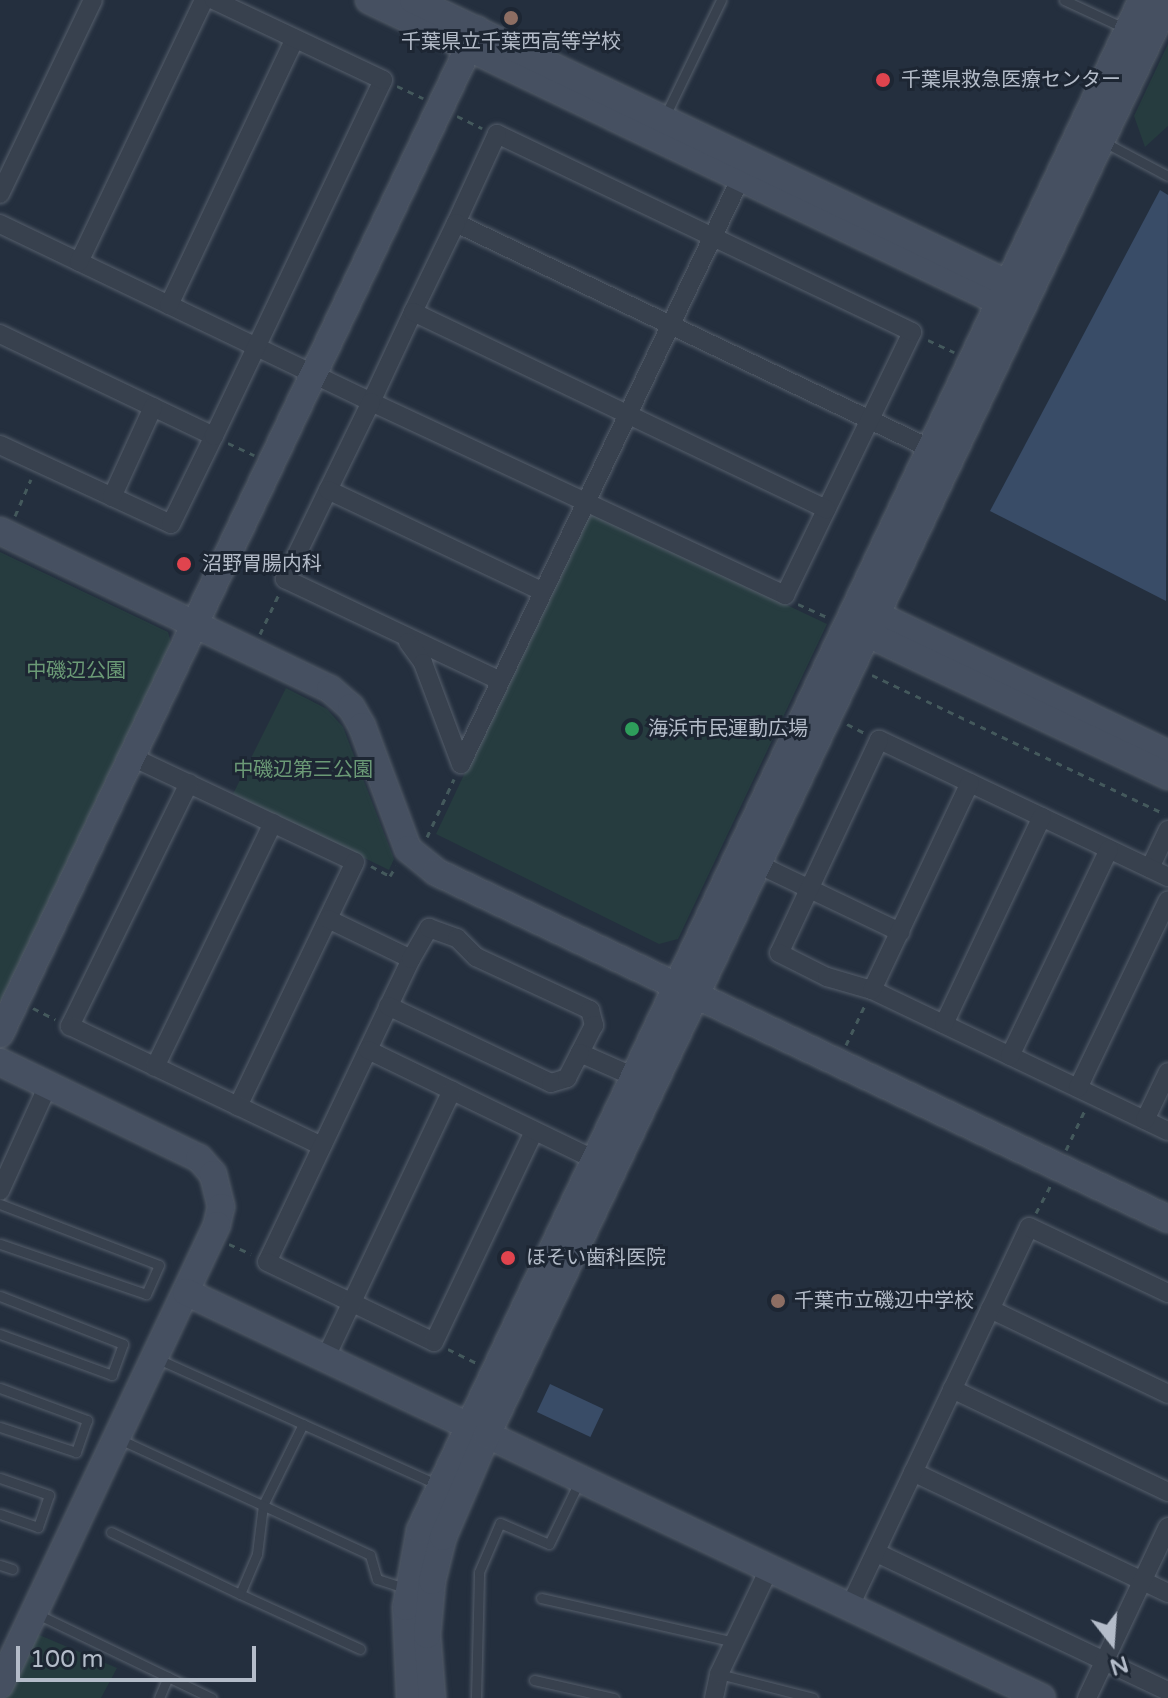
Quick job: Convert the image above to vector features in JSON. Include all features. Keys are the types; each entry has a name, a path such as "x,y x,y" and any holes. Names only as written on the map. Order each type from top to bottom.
{"street":[{"path":"0,194 93,0"},
{"path":"79,262 204,0"},
{"path":"0,445 171,524 214,436 383,80 214,0"},
{"path":"369,0 473,39 664,119 746,168"},
{"path":"413,0 473,39 1011,296"},
{"path":"1138,35 1142,0"},
{"path":"432,1698 427,1635 432,1581 477,1430 749,860 1011,296 1138,35 1168,0"},
{"path":"169,305 295,39"},
{"path":"0,1034 473,39"},
{"path":"0,224 371,402 785,595 912,332 497,134 371,402 285,579 406,639 499,680"},
{"path":"461,764 746,168"},
{"path":"456,223 931,449"},
{"path":"858,621 931,449 1011,296"},
{"path":"413,312 826,509"},
{"path":"0,334 214,436"},
{"path":"112,497 153,407"},
{"path":"328,490 542,591"},
{"path":"8,524 194,624 330,689 351,707 402,838 418,859 1168,1219"},
{"path":"858,621 1166,755"},
{"path":"406,639 423,663 461,764"},
{"path":"1168,877 879,740 779,953 827,977 872,990 1168,1131"},
{"path":"132,757 355,862 238,1106"},
{"path":"189,783 70,1026 322,1146"},
{"path":"872,990 970,783"},
{"path":"944,1024 1042,817"},
{"path":"155,1067 273,823"},
{"path":"1150,868 1168,830"},
{"path":"1010,1056 1109,849"},
{"path":"749,860 900,932"},
{"path":"1085,1091 1168,900"},
{"path":"328,919 411,959"},
{"path":"388,1006 551,1083 567,1078 595,1018 584,1006 476,957 457,938 436,928 423,933 388,1006 368,1050 267,1262 434,1342 534,1131"},
{"path":"604,1164 632,1076 686,988"},
{"path":"368,1050 604,1164"},
{"path":"580,1053 632,1076"},
{"path":"0,1062 199,1158 213,1174 219,1190 217,1225 0,1685"},
{"path":"1145,1120 1168,1072"},
{"path":"0,1191 48,1085"},
{"path":"325,1359 452,1090"},
{"path":"849,1608 1029,1227 1168,1293"},
{"path":"186,1292 1042,1698"},
{"path":"990,1309 1168,1394"},
{"path":"952,1389 1168,1492"},
{"path":"410,1698 404,1638 408,1588 420,1530 440,1486 477,1430"},
{"path":"913,1472 1168,1593"},
{"path":"1087,1698 1168,1527"},
{"path":"877,1553 1168,1691"},
{"path":"714,1698 719,1674 769,1569"}],"lane":[{"path":"664,119 721,0"},
{"path":"1064,0 1138,35"},
{"path":"1090,134 1167,174"},
{"path":"0,1204 159,1265 146,1294 0,1244"},
{"path":"0,1296 123,1344 112,1375 0,1334"},
{"path":"155,1358 440,1486"},
{"path":"0,1388 87,1420 76,1452 0,1427"},
{"path":"240,1594 257,1554 263,1505 303,1424"},
{"path":"117,1438 370,1555 377,1579 408,1588"},
{"path":"0,1478 49,1495 38,1527 0,1514"},
{"path":"476,1698 479,1572 500,1523 549,1544 580,1479"},
{"path":"111,1532 360,1649"},
{"path":"0,1565 12,1569"},
{"path":"541,1598 734,1642"},
{"path":"34,1613 212,1698"},
{"path":"719,1674 813,1698"},
{"path":"159,1698 168,1677"},
{"path":"534,1680 614,1698"}],"path":[{"path":"383,80 430,101"},
{"path":"450,112 497,134"},
{"path":"912,332 961,356"},
{"path":"214,436 261,458"},
{"path":"8,524 39,462"},
{"path":"260,634 285,579"},
{"path":"785,595 858,621"},
{"path":"864,672 1168,816"},
{"path":"841,721 879,740"},
{"path":"427,837 461,764"},
{"path":"355,862 390,876 399,859"},
{"path":"846,1045 872,990"},
{"path":"26,1004 70,1026"},
{"path":"1066,1150 1085,1091"},
{"path":"1029,1227 1053,1180"},
{"path":"222,1240 267,1262"},
{"path":"434,1342 481,1365"}],"green space":[{"path":"1168,44 1168,126 1145,147 1134,116"},
{"name":"海浜市民運動広場","path":"594,514 827,624 678,939 659,944 436,834 586,516"},
{"name":"中磯辺公園","path":"0,552 168,632 171,643 0,1003"},
{"name":"中磯辺第三公園","path":"286,688 327,709 343,727 394,859 389,870 233,794"},
{"path":"37,1634 117,1668 101,1698 6,1698"}],"water":[{"path":"1160,190 1168,195 1166,601 990,511"},
{"path":"550,1384 603,1409 590,1437 537,1412"}],"place":[{"name":"千葉県立千葉西高等学校","path":"511,18"},
{"name":"千葉県救急医療センター","path":"883,80"},
{"name":"沼野胃腸内科","path":"184,564"},
{"name":"海浜市民運動広場","path":"632,729"},
{"name":"ほそい歯科医院","path":"508,1258"},
{"name":"千葉市立磯辺中学校","path":"778,1301"}]}
